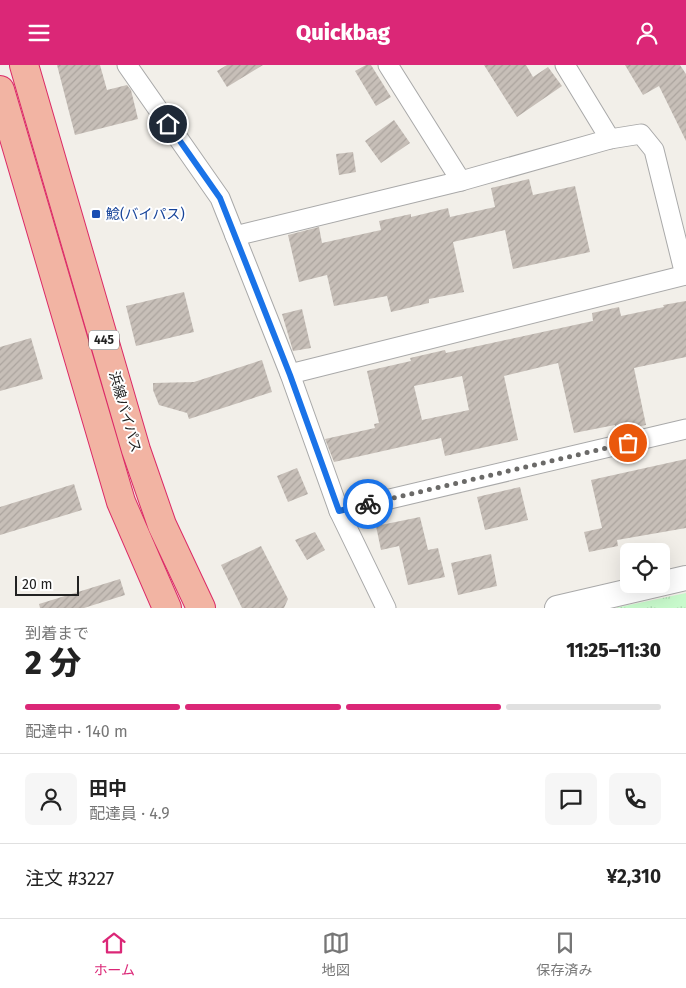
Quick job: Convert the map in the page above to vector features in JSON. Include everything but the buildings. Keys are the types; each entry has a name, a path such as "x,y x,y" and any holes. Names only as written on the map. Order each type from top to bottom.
{"highway":[{"name":"浜線バイパス","path":"24,65 136,450 162,525 201,608"},
{"name":"445","path":"0,90 121,502 167,608"}],"street":[{"path":"127,65 220,198 290,375 339,511 386,608"},
{"path":"388,65 461,181"},
{"path":"565,65 610,139"},
{"path":"235,235 461,181 610,139 641,134 654,150 685,275 290,375"},
{"path":"339,511 686,429"},
{"path":"557,608 686,578"}],"green space":[{"path":"686,593 686,608 615,608"}],"way so far":[{"path":"368,504 628,443"}],"place":[{"name":"鯰(バイパス)","path":"96,214"}],"route":[{"path":"168,124 220,198 290,375 339,511 368,504"}]}
